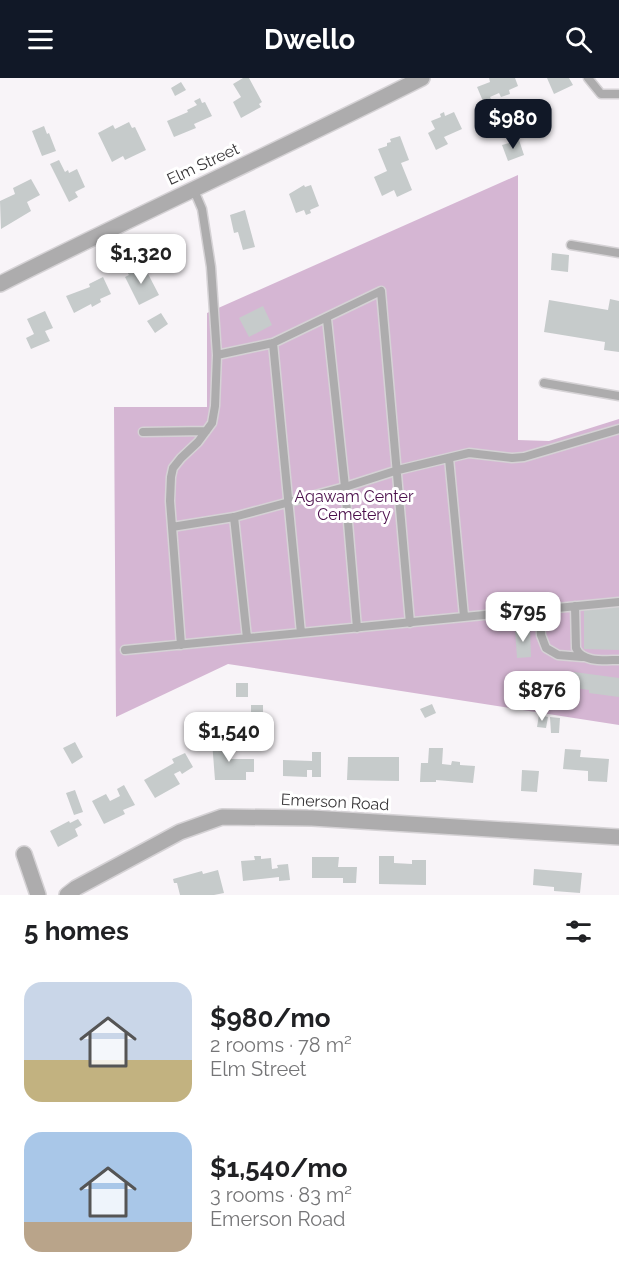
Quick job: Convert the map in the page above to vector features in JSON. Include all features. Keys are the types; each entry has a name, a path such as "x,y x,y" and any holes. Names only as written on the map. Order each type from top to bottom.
{"street":[{"name":"Elm Street","path":"0,284 422,78"},
{"name":"Emerson Road","path":"68,895 76,888 180,832 222,817 312,818 619,837"},
{"path":"24,854 38,895"}],"lane":[{"path":"588,78 601,94 619,94"},
{"path":"181,645 169,488 173,468 198,442 212,423 217,355 211,267 202,209 193,188"},
{"path":"571,245 619,253"},
{"path":"217,355 273,343 327,319 381,291 410,623"},
{"path":"327,319 357,628"},
{"path":"273,343 301,633"},
{"path":"544,383 619,396"},
{"path":"172,526 234,517 345,488 398,470 469,453 512,458 524,457 619,429"},
{"path":"143,432 206,431"},
{"path":"449,458 464,616"},
{"path":"234,517 247,638"},
{"path":"125,650 619,602"},
{"path":"575,606 576,648 582,657"},
{"path":"540,609 541,635 546,648 558,655 619,660"}],"green space":[{"name":"Agawam Center Cemetery","path":"518,175 518,440 549,441 619,419 619,725 228,664 116,717 114,407 207,407 207,313"}],"building":[{"path":"243,78 249,78 262,102 259,104 261,107 241,118 233,102 241,97 233,84"},
{"path":"489,78 515,78 518,86 509,90 510,94 501,97 499,93 490,97 493,103 485,106 477,87 490,82"},
{"path":"547,78 569,78 573,85 554,94"},
{"path":"181,82 186,90 175,96 171,88"},
{"path":"200,98 202,103 205,102 212,116 194,124 196,128 174,137 167,121 188,112 187,110 197,105 194,101"},
{"path":"444,112 445,116 454,112 462,129 444,137 448,144 436,150 428,133 435,129 431,121 441,117 440,114"},
{"path":"129,122 132,128 135,127 146,150 125,160 123,156 112,162 98,133 113,125 115,129"},
{"path":"44,126 56,151 42,156 32,131"},
{"path":"400,136 409,160 401,163 412,190 397,197 394,190 382,196 374,177 387,171 378,149 387,146 387,143 391,142 390,139"},
{"path":"519,140 524,155 508,161 502,145"},
{"path":"59,160 65,172 68,170 69,173 77,169 85,187 75,192 78,197 69,202 50,164"},
{"path":"31,179 40,195 27,202 31,211 1,229 0,201 15,194 13,188"},
{"path":"304,185 305,187 311,185 319,206 310,210 311,213 306,215 304,210 296,213 289,194"},
{"path":"245,210 255,247 243,250 238,232 234,233 230,215"},
{"path":"552,253 569,255 568,272 551,270"},
{"path":"136,265 139,271 145,268 159,295 139,305 125,277 129,275 126,270"},
{"path":"103,277 111,294 100,299 101,302 92,307 91,304 74,313 66,296 90,287 89,284"},
{"path":"610,299 619,301 619,352 604,350 605,342 544,332 549,300 608,310"},
{"path":"263,306 272,325 249,337 239,318"},
{"path":"45,311 53,328 45,331 50,341 31,349 26,338 34,334 27,319"},
{"path":"161,313 168,324 155,333 147,321"},
{"path":"619,607 619,650 584,649 584,608"},
{"path":"530,628 531,657 517,658 515,629"},
{"path":"574,672 619,678 619,697 589,693 589,690 576,688 576,684 573,683"},
{"path":"236,683 248,683 248,697 236,697"},
{"path":"432,704 436,713 425,718 420,709"},
{"path":"251,705 263,705 263,721 251,721"},
{"path":"539,715 548,717 546,728 537,727"},
{"path":"550,717 560,718 559,733 551,733"},
{"path":"212,741 230,741 230,759 254,759 254,772 246,772 246,780 215,780"},
{"path":"75,742 83,757 72,764 63,748"},
{"path":"429,748 443,748 442,764 451,765 452,761 460,762 460,765 475,766 473,783 436,780 436,782 420,782 421,763 428,763"},
{"path":"565,749 581,750 580,757 609,759 607,782 588,781 588,771 563,769"},
{"path":"312,752 321,752 321,777 312,777 312,770 307,770 307,777 283,776 283,760 312,761"},
{"path":"185,753 193,767 182,774 180,771 174,774 180,784 155,798 144,780 174,763 172,759"},
{"path":"348,757 399,757 399,781 347,780"},
{"path":"522,770 539,771 537,792 521,791"},
{"path":"124,785 135,805 123,810 125,814 104,824 92,801 106,794 110,801 120,796 117,789"},
{"path":"75,790 83,812 74,815 66,793"},
{"path":"78,819 82,825 75,829 78,836 58,847 50,831"},
{"path":"254,856 261,856 261,859 271,858 272,869 278,868 277,865 288,864 290,880 279,881 279,877 243,881 241,861 255,860"},
{"path":"379,856 394,856 394,863 412,864 412,860 426,860 426,885 379,884"},
{"path":"312,857 339,857 338,867 357,867 356,883 343,883 343,878 312,878"},
{"path":"534,869 582,873 580,893 554,891 554,887 533,885"},
{"path":"218,870 224,893 180,895 177,883 174,883 173,879 202,871 203,874"}]}
